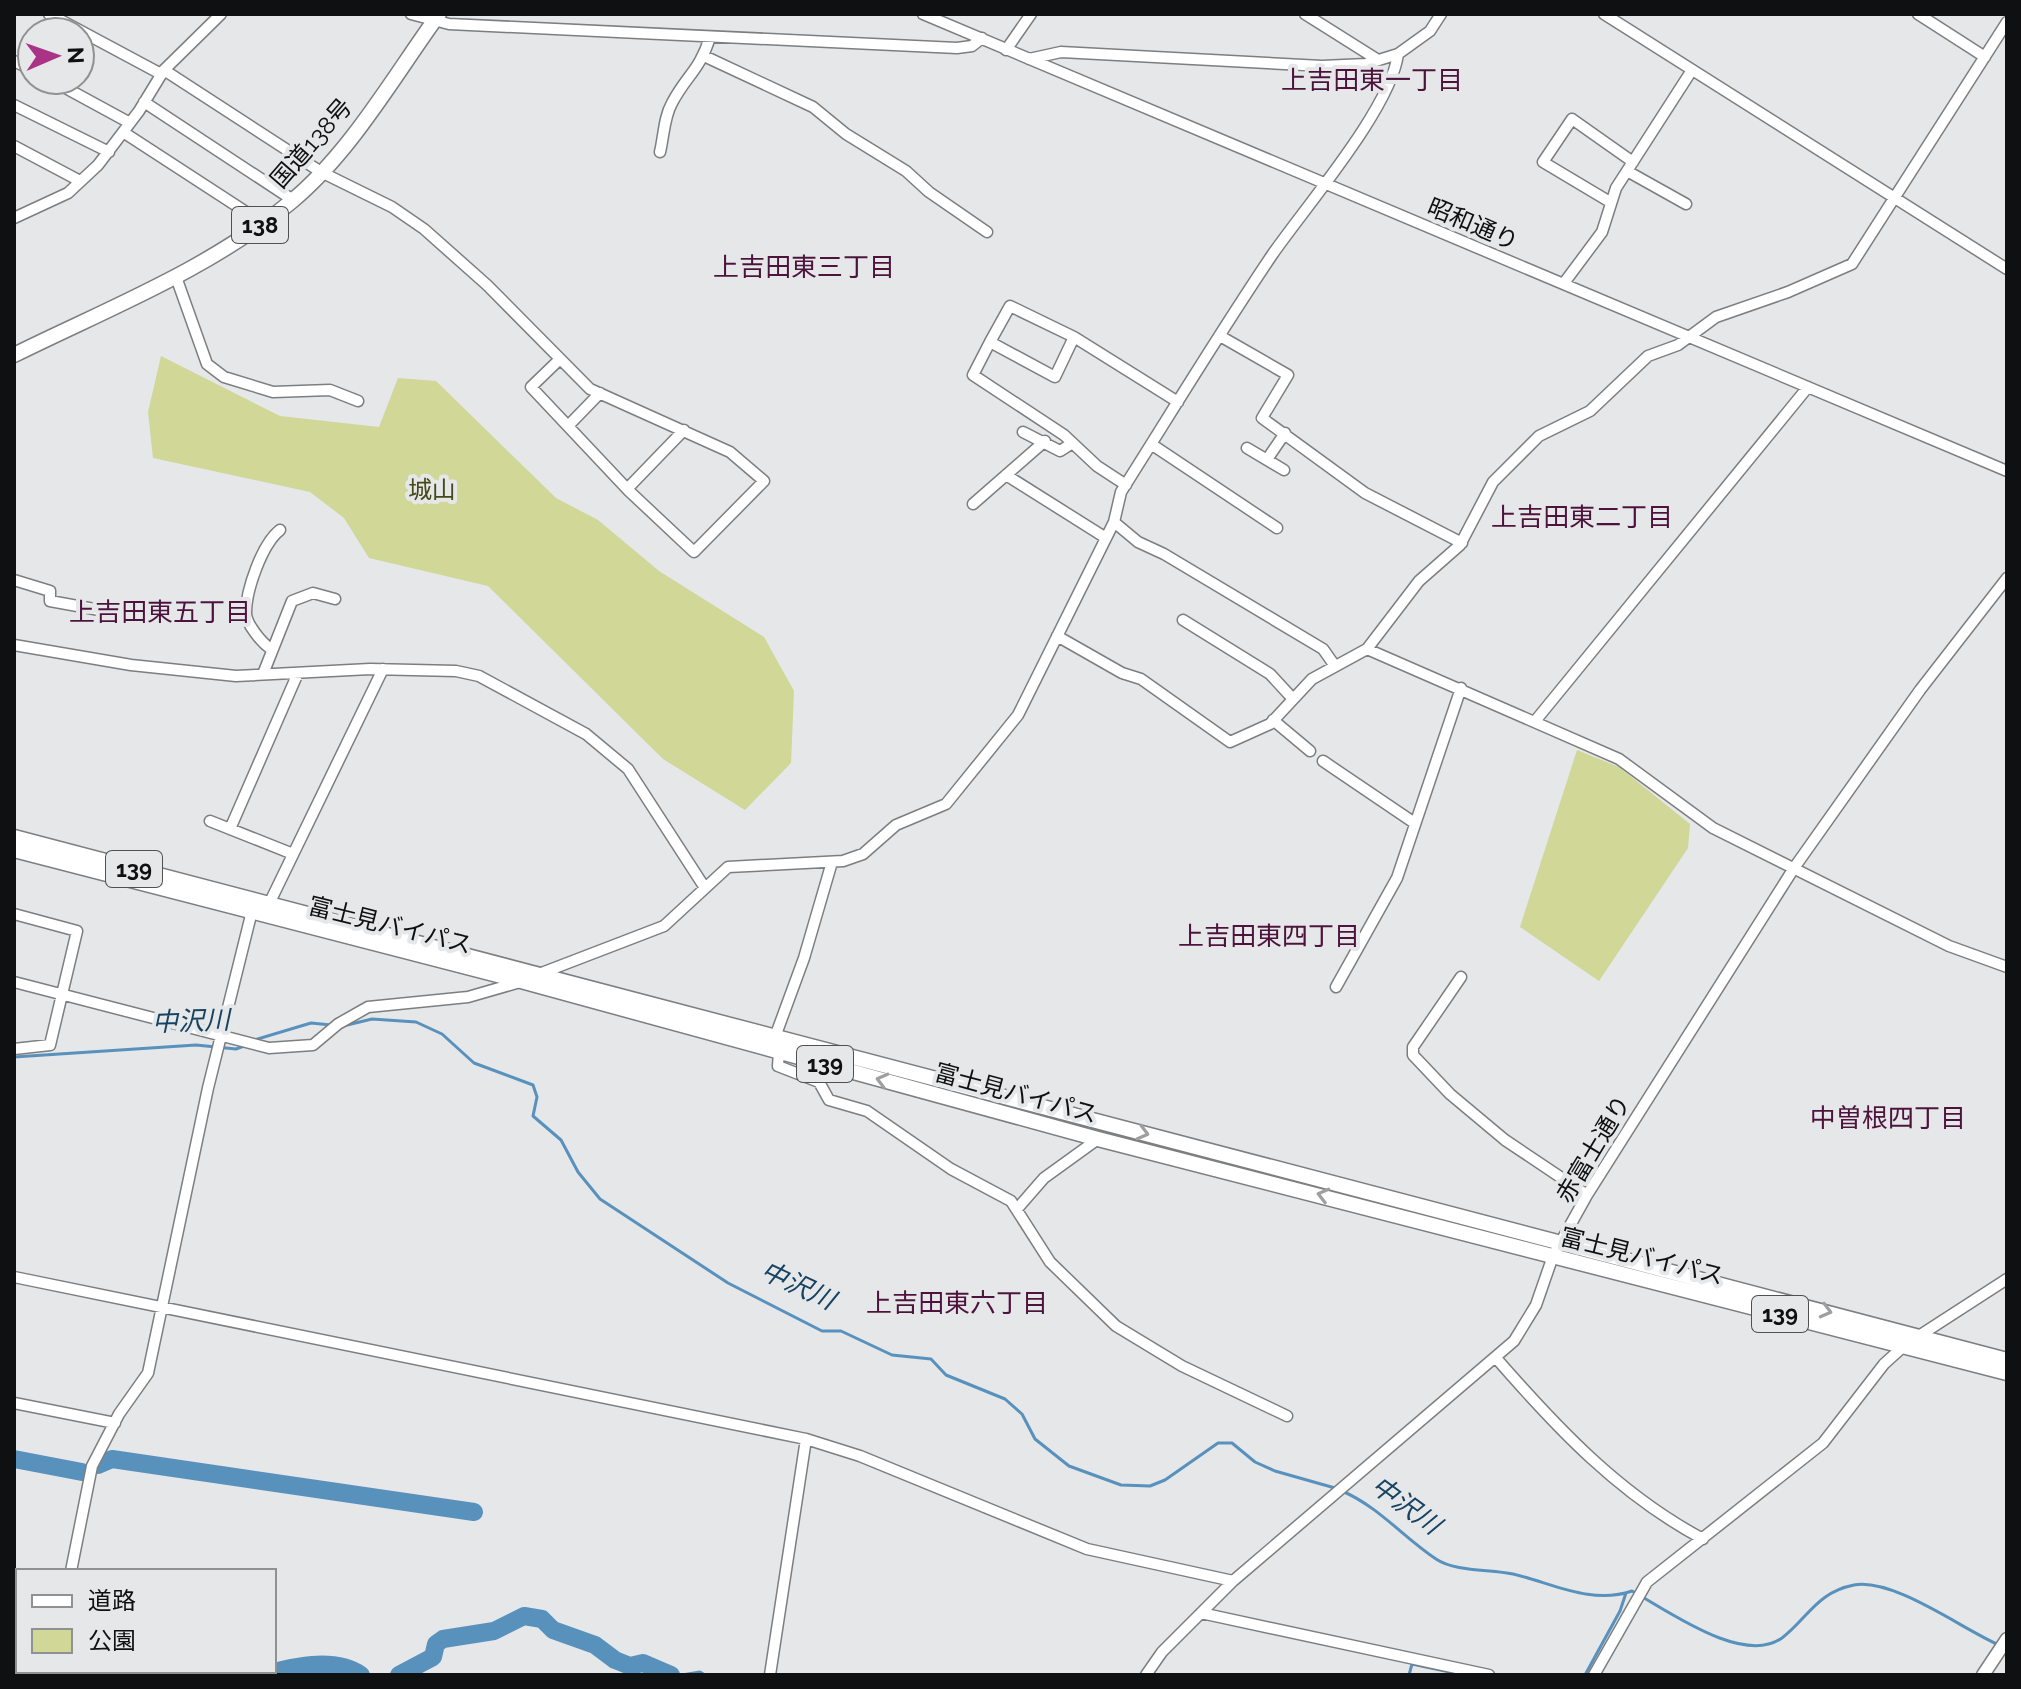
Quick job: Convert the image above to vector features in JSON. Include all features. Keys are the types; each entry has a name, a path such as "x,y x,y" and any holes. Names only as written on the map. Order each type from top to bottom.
{"highway":[{"name":"国道138号","path":"14,355 176,277 235,244 293,200 321,172 437,17"},
{"name":"富士見バイパス","path":"14,837 521,981 1098,1139 2007,1360"},
{"name":"富士見バイパス","path":"14,850 259,905 539,974 2007,1373"}],"main road":[{"path":"1983,1675 2007,1639"}],"street":[{"path":"49,14 162,72 321,172 392,207 424,229 487,285 590,389 730,452 764,481 694,552 627,489 531,387 560,359"},
{"path":"411,14 437,17 449,24 957,48 972,46 982,38"},
{"name":"昭和通り","path":"923,14 2007,471"},
{"path":"1006,50 1031,14"},
{"path":"1305,14 1378,60"},
{"path":"1029,59 1061,52 1322,66 1378,60 1398,54 1430,31 1441,14"},
{"path":"1604,14 2007,269"},
{"path":"1918,14 1985,57"},
{"path":"14,218 68,193 109,152 162,72 219,15"},
{"path":"1057,636 1122,673 1141,679 1230,742 1273,720 1312,679 1367,649 1419,581 1462,543 1493,482 1539,436 1590,411 1648,356 1678,345 1728,311 1788,292 1852,264 2007,22"},
{"path":"660,152 667,126 666,116 672,101 704,56 710,37"},
{"path":"14,982 269,1048 313,1045 338,1024 368,1007 468,997 521,981 664,926 728,867 832,862 863,854 896,825 946,804 1018,715 1114,522 1126,485 1220,336 1396,75 1398,54"},
{"path":"704,56 813,107 846,134 906,171 929,192 987,232"},
{"path":"1564,283 1602,232 1610,202 1692,70"},
{"path":"77,96 127,127 263,223"},
{"path":"144,102 293,200"},
{"path":"14,105 109,152"},
{"path":"1610,202 1543,162 1572,119 1630,167 1686,204"},
{"path":"14,146 80,181"},
{"path":"176,277 207,364 224,377 273,392 330,390 358,401"},
{"path":"1126,485 1071,444 1064,435 973,375 1010,306 1074,337 1178,402"},
{"path":"1220,336 1288,375 1262,418 1365,493 1462,543"},
{"path":"990,342 1055,377 1074,337"},
{"path":"1536,720 1808,387"},
{"path":"569,425 600,393"},
{"path":"627,489 684,430"},
{"path":"1023,432 1060,451 1071,444"},
{"path":"1268,458 1285,433"},
{"path":"973,504 1045,441"},
{"path":"1151,444 1277,528"},
{"path":"1247,448 1284,470"},
{"path":"1006,475 1106,538"},
{"path":"1114,522 1138,542 1164,554 1323,649 1335,666"},
{"path":"271,649 249,623 246,613 263,551 271,537 280,530"},
{"name":"赤富士通り","path":"1146,1675 1162,1652 1233,1581 1514,1341 1528,1319 1557,1250 1587,1195 1794,868 1920,690 2007,578"},
{"path":"14,580 50,591 50,601 105,611"},
{"path":"263,674 271,649 297,597 313,593 335,599"},
{"path":"1183,620 1270,674 1293,699"},
{"path":"14,645 183,672 236,676 383,669 456,671 479,676 586,734 635,779 705,888"},
{"path":"1367,649 1536,720 1619,759 1713,828 1949,946 2007,967"},
{"path":"71,1569 92,1466 115,1423 148,1373 220,1037 259,905 293,854 383,669"},
{"path":"230,829 298,673"},
{"path":"1336,987 1397,878 1413,822 1461,688"},
{"path":"1273,720 1310,751"},
{"path":"1323,761 1413,822"},
{"path":"210,821 293,854"},
{"path":"775,1037 804,958 832,862"},
{"path":"14,914 77,931 50,1045 14,1049"},
{"path":"1461,977 1413,1047 1413,1055 1450,1094 1505,1140 1587,1195"},
{"path":"779,1052 778,1066 819,1082 829,1100 867,1111 951,1169 1005,1197 1017,1209 1050,1262 1116,1326 1182,1366 1287,1416"},
{"path":"1017,1209 1044,1178 1098,1139"},
{"path":"14,1277 806,1439 860,1456 1087,1549 1233,1581"},
{"path":"1594,1675 1647,1582 1823,1443 1884,1364 1905,1345 2007,1279"},
{"path":"1496,1358 1554,1424 1606,1475 1703,1539"},
{"path":"14,1403 115,1423"},
{"path":"770,1675 806,1439"},
{"path":"1201,1613 1489,1675"}],"green space":[{"name":"城山","path":"161,356 280,416 379,427 398,378 436,381 556,498 598,520 659,571 764,637 794,691 791,763 745,810 663,759 488,586 369,558 344,518 310,492 153,458 148,412"},
{"path":"1577,750 1619,767 1690,824 1688,848 1599,981 1520,927"}],"waterway":[{"name":"中沢川","path":"343,1026 372,1019 416,1022 442,1034 474,1063 533,1085 537,1097 533,1116 561,1140 578,1172 600,1199 728,1283 822,1331 841,1331 892,1355 931,1359 946,1375 1005,1399 1022,1414 1035,1439 1069,1466 1121,1485 1150,1486 1165,1480 1218,1443 1232,1443 1255,1462 1275,1471 1335,1488"},
{"name":"中沢川","path":"254,1040 311,1023 331,1025"},
{"name":"中沢川","path":"14,1057 196,1045 236,1049 244,1046"},
{"name":"中沢川","path":"14,1459 82,1472"},
{"name":"中沢川","path":"98,1465 112,1459 474,1512"},
{"name":"中沢川","path":"1342,1491 1368,1505 1444,1563 1513,1574 1587,1594 1602,1596 1632,1591 1706,1632 1747,1645 1766,1645 1782,1638 1822,1600 1854,1585 1870,1585 1908,1597 1999,1645"},
{"name":"中沢川","path":"1585,1675 1620,1611 1626,1593"},
{"name":"中沢川","path":"399,1675 433,1657 436,1644 443,1639 494,1631 524,1616 542,1619 553,1630 595,1645 615,1660 630,1666 643,1663 671,1675"},
{"name":"中沢川","path":"1409,1675 1412,1664 1464,1675"},
{"name":"中沢川","path":"276,1672 299,1666 325,1665 350,1669 361,1675"},
{"name":"中沢川","path":"682,1675 700,1672 705,1675"},
{"name":"中沢川","path":"212,1673 220,1675"},
{"name":"中沢川","path":"262,1675 270,1673"}],"district":[{"name":"上吉田東一丁目","path":"1372,80"},
{"name":"上吉田東三丁目","path":"804,267"},
{"name":"上吉田東二丁目","path":"1582,517"},
{"name":"上吉田東五丁目","path":"160,612"},
{"name":"上吉田東四丁目","path":"1269,936"},
{"name":"中曽根四丁目","path":"1888,1118"},
{"name":"上吉田東六丁目","path":"957,1303"}]}
